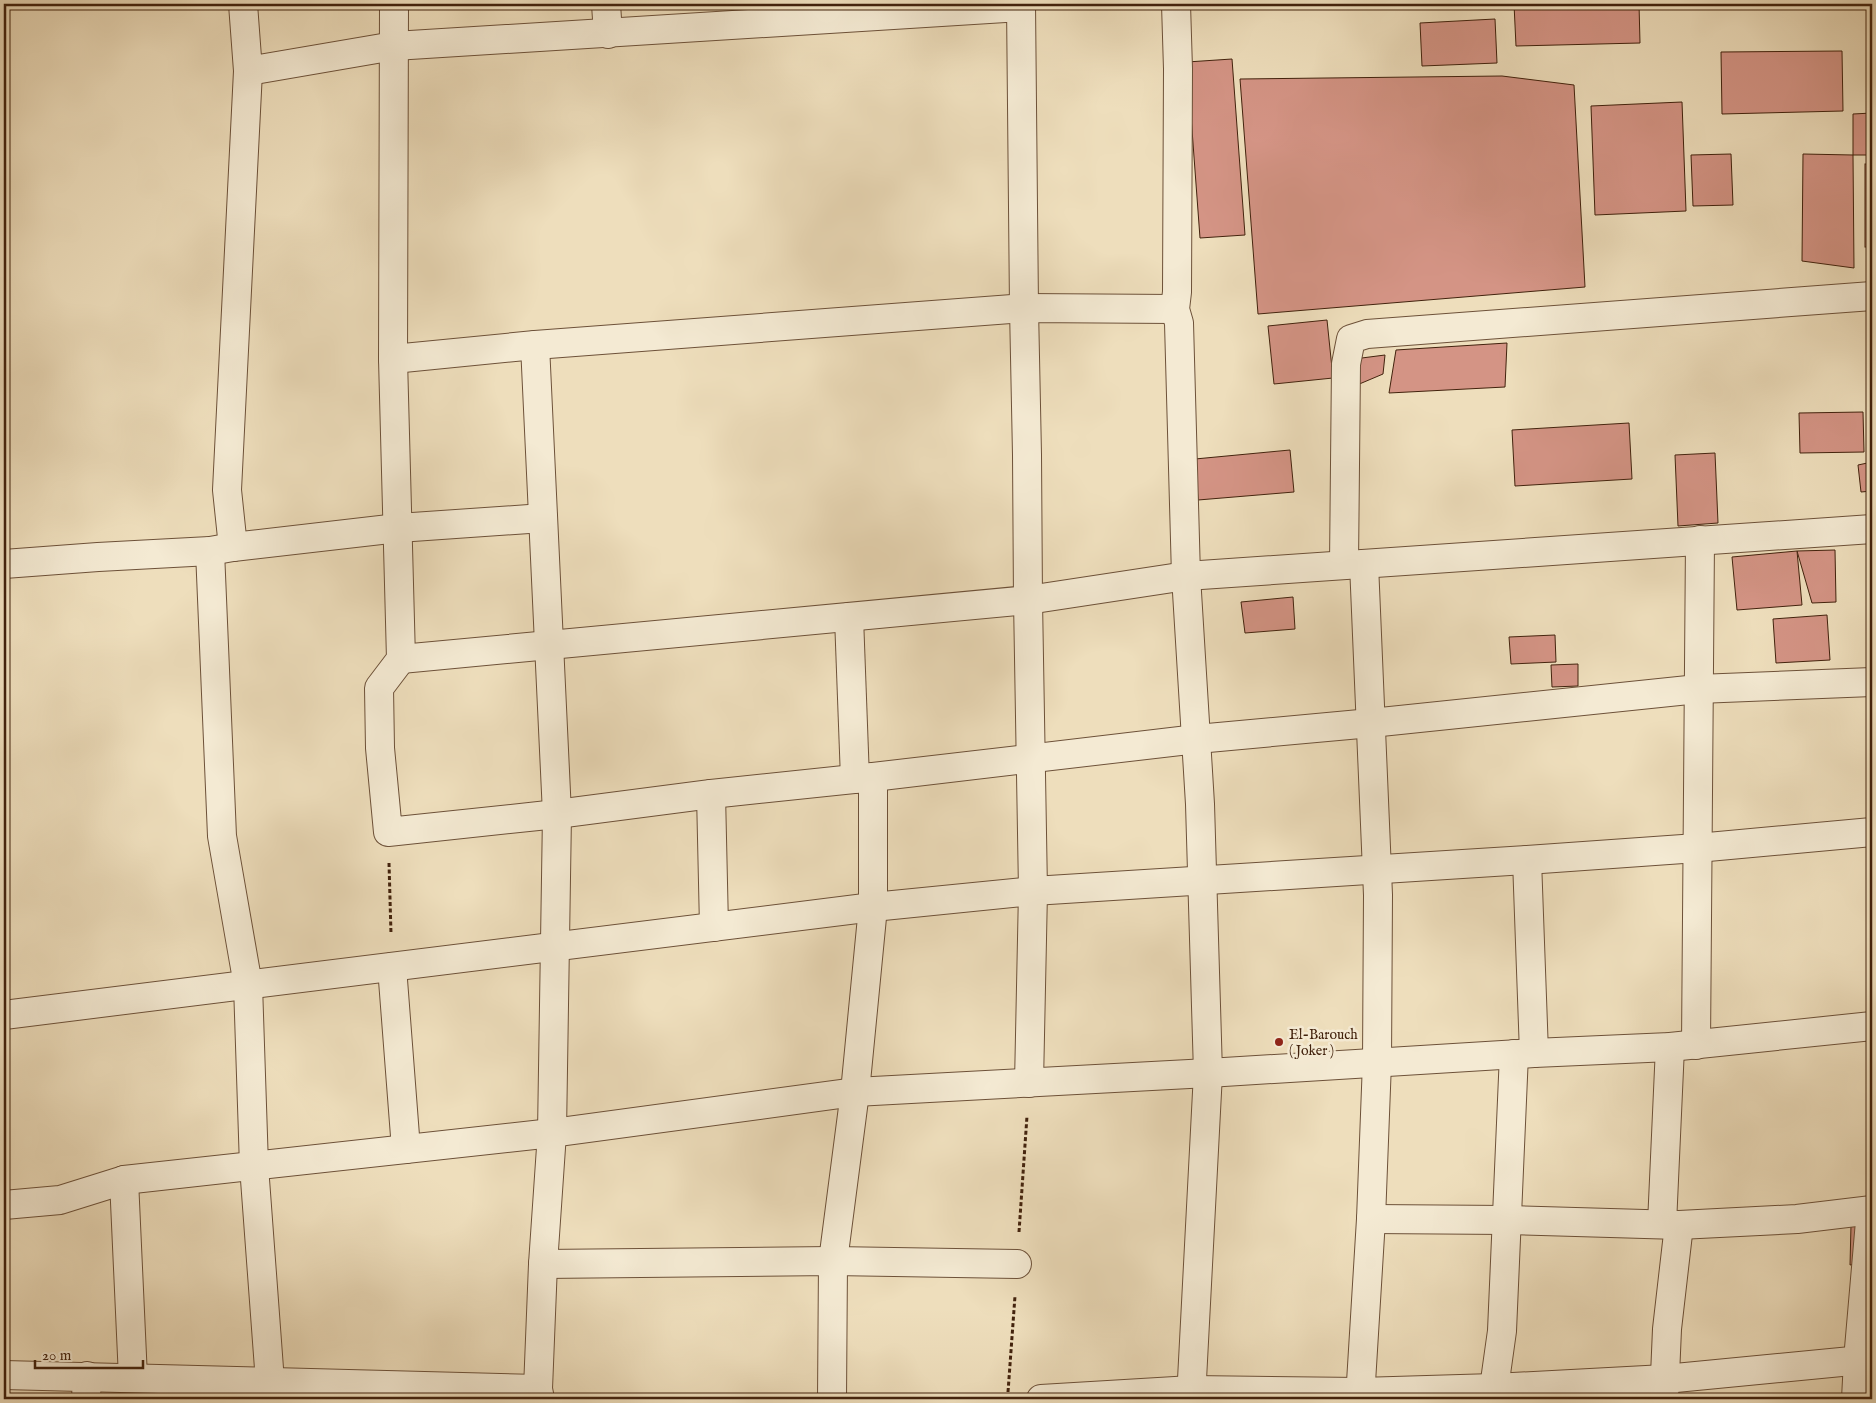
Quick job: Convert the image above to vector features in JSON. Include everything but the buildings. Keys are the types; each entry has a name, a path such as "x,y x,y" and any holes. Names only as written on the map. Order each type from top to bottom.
{"street":[{"path":"243,4 248,71 228,490 222,549 222,836 248,985 254,1166 270,1382"},
{"path":"394,4 393,359 401,659 379,688 380,748 388,832 1196,739 1371,723 1698,688 1872,682"},
{"path":"606,4 608,34"},
{"path":"1176,4 1178,69 1175,309 1179,323 1186,576 1196,739 1208,1073 1191,1394"},
{"path":"248,71 394,46 608,34 1021,5 1033,890 1029,1083"},
{"path":"1360,1396 1371,1219 1377,1062 1376,870 1371,723 1354,564 1346,364 1351,339 1367,334 1872,296"},
{"path":"393,359 535,344 1024,308 1175,309"},
{"path":"4,1375 87,1388 133,1378 539,1394 543,1264 552,1132 557,814 535,344"},
{"path":"4,564 222,549 398,528 543,518"},
{"path":"401,659 1028,600 1186,576 1872,529"},
{"path":"1664,1389 1670,1224 1697,848 1700,540"},
{"path":"832,1399 833,1261 855,1092 872,907 864,778 850,617"},
{"path":"711,794 714,927"},
{"path":"4,1015 872,907 1033,890 1527,860 1697,848 1872,832"},
{"path":"1494,1394 1502,1330 1507,1220 1524,1053 1527,860"},
{"path":"392,967 406,1149"},
{"path":"4,1205 60,1200 124,1180 552,1132 855,1092 1208,1073 1524,1053 1683,1046 1872,1026"},
{"path":"124,1180 133,1378"},
{"path":"1371,1219 1670,1224 1797,1219 1872,1210 1865,1360 1856,1399"},
{"path":"543,1264 833,1261 1017,1264"},
{"path":"1041,1399 1191,1394 1360,1396 1664,1389 1865,1360"}],"path":[{"path":"388,832 392,967"}],"place":[{"name":"El-Barouch ( Joker )","path":"1279,1042"}]}
